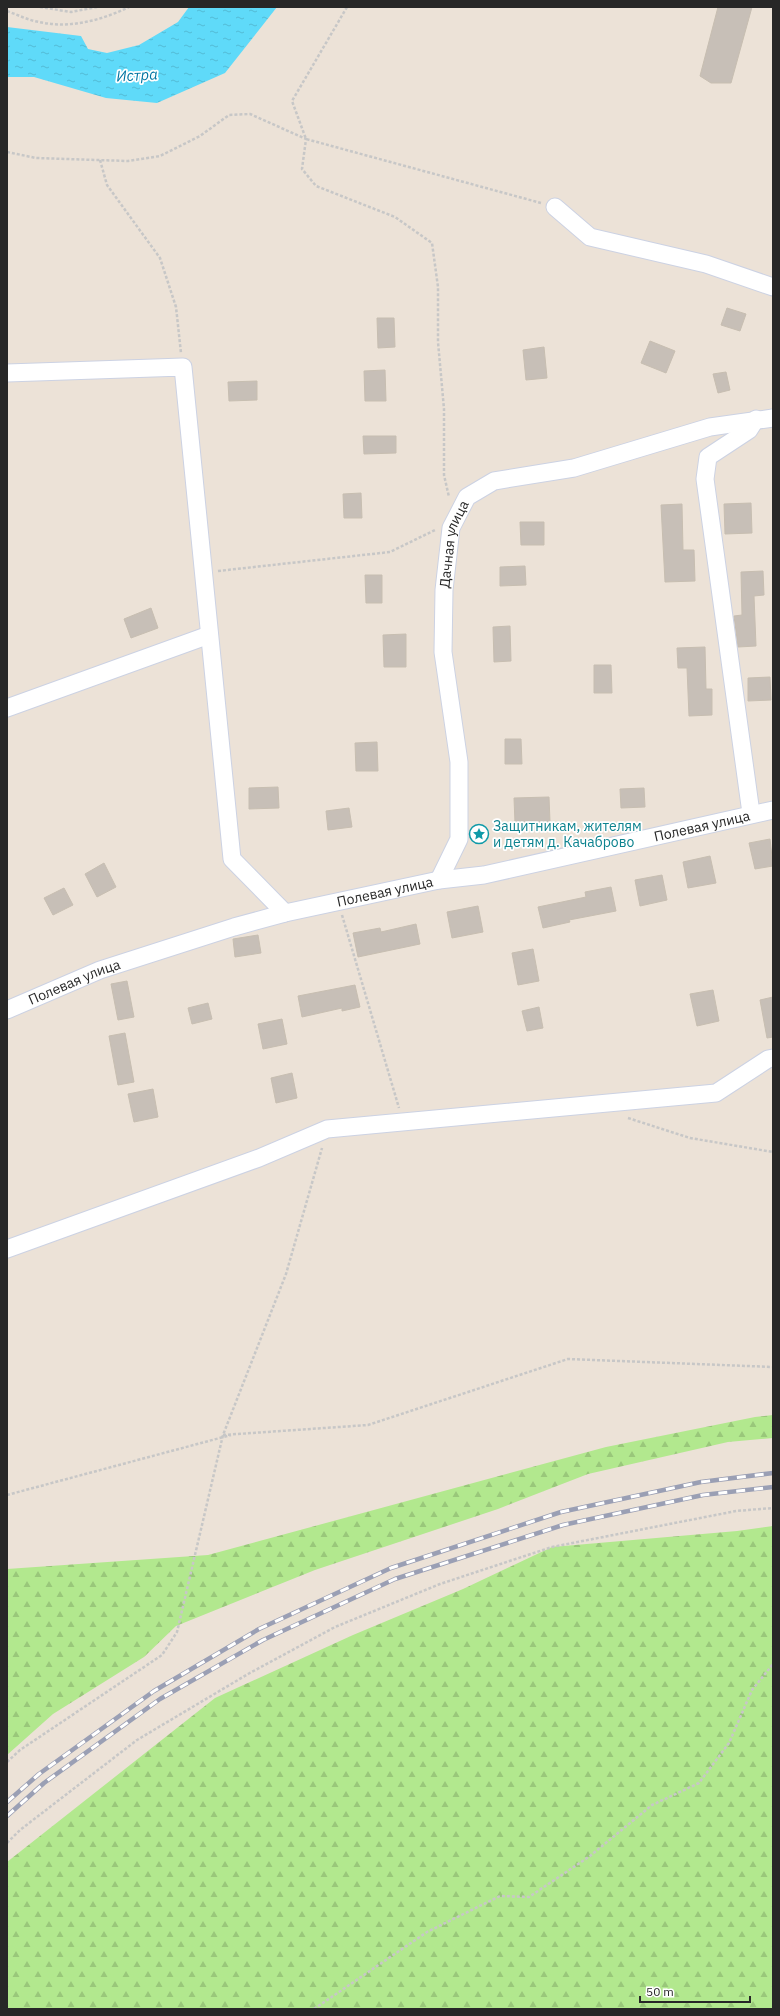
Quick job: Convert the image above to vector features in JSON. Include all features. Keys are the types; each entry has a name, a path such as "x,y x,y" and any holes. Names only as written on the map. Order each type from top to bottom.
{"street":[{"path":"555,207 590,237 706,264 773,287"},
{"path":"7,373 183,367 232,858 285,914"},
{"name":"Дачная улица","path":"439,880 459,840 459,762 444,652 444,590 451,528 467,497 494,481 574,468 710,427 756,419 773,418"},
{"path":"751,813 705,479 708,457 749,430 756,419"},
{"path":"7,708 210,635"},
{"name":"Полевая улица","path":"7,1010 100,970 234,927 338,901 439,880 484,875 751,813 773,810"},
{"path":"7,1249 259,1158 327,1129 716,1094 768,1059 773,1058"}],"path":[{"path":"40,7 71,12 97,7"},
{"path":"7,11 39,22 70,25 108,17 129,7"},
{"path":"203,573 390,552 454,520 444,475 444,409 438,342 438,287 432,243 395,217 316,186 302,169 306,139 292,101 347,7"},
{"path":"7,152 36,158 128,161 160,156 200,136 229,115 250,114 306,139 555,207"},
{"path":"100,160 107,185 160,258 176,307 183,367"},
{"path":"338,901 403,1122"},
{"path":"625,1117 690,1138 773,1152"},
{"path":"7,1762 20,1750 162,1655 177,1632 222,1438 286,1274 327,1129"},
{"path":"223,1435 368,1425 568,1359 773,1368"},
{"path":"7,1495 74,1475 235,1434"},
{"path":"7,1843 20,1830 137,1740 248,1674 335,1627 440,1584 552,1546 736,1511 773,1508"},
{"path":"314,2009 427,1932 500,1896 529,1897 590,1856 652,1805 699,1783 729,1743 752,1690 773,1664"}],"green space":[{"path":"773,1415 773,1438 728,1442 588,1474 498,1509 315,1570 176,1626 144,1657 53,1714 7,1755 7,1569 208,1555 606,1447 755,1417"},
{"path":"773,1526 773,2009 7,2009 7,1862 215,1698 353,1635 463,1589 552,1547 737,1531"}],"water":[{"name":"Истра","path":"189,7 277,7 225,73 157,103 106,98 34,77 7,77 7,27 81,36 88,49 107,53 139,45 178,22"}],"building":[{"path":"718,7 752,7 731,83 711,83 700,76"},
{"path":"727,308 746,314 740,331 721,325"},
{"path":"377,318 394,318 395,347 378,348"},
{"path":"650,341 675,351 666,373 641,363"},
{"path":"544,347 547,378 526,380 523,350"},
{"path":"385,370 386,401 365,401 364,371"},
{"path":"726,372 730,390 718,393 713,374"},
{"path":"257,381 257,400 229,401 228,382"},
{"path":"363,436 396,436 396,453 364,454"},
{"path":"361,493 362,518 344,518 343,494"},
{"path":"751,503 752,533 725,534 724,504"},
{"path":"682,504 683,550 694,550 695,581 665,582 661,505"},
{"path":"520,522 544,522 544,545 521,545"},
{"path":"525,566 526,585 500,586 500,567"},
{"path":"763,571 764,595 754,596 756,646 738,647 734,616 742,615 741,572"},
{"path":"365,575 382,575 382,603 366,603"},
{"path":"151,608 158,628 131,638 124,619"},
{"path":"510,626 511,661 494,662 493,627"},
{"path":"406,634 406,667 384,667 383,635"},
{"path":"705,647 706,689 712,689 712,715 689,716 687,668 678,668 677,648"},
{"path":"594,665 611,665 612,693 594,693"},
{"path":"770,677 771,700 748,701 748,678"},
{"path":"505,739 521,739 522,764 505,764"},
{"path":"377,742 378,771 356,771 355,743"},
{"path":"278,787 279,808 249,809 249,788"},
{"path":"644,788 645,807 621,808 620,789"},
{"path":"549,797 550,822 515,823 514,798"},
{"path":"349,808 352,827 328,830 326,811"},
{"path":"770,839 773,866 755,869 749,843"},
{"path":"710,856 716,883 688,888 683,862"},
{"path":"104,863 116,887 97,897 85,874"},
{"path":"662,875 667,900 640,906 635,880"},
{"path":"611,887 616,911 569,920 570,922 543,928 538,907 586,897 585,892"},
{"path":"64,888 73,905 53,915 44,898"},
{"path":"478,906 483,932 452,938 447,912"},
{"path":"416,924 420,944 358,957 353,933 380,928 381,932"},
{"path":"258,935 261,953 235,957 233,939"},
{"path":"533,949 539,981 518,985 512,953"},
{"path":"127,981 134,1017 118,1020 111,984"},
{"path":"355,985 360,1007 342,1011 342,1008 302,1017 298,996"},
{"path":"713,990 719,1021 697,1026 690,994"},
{"path":"773,997 773,1037 767,1038 760,1000"},
{"path":"208,1003 212,1019 192,1024 188,1008"},
{"path":"539,1007 543,1028 527,1031 522,1011"},
{"path":"282,1019 287,1044 263,1049 258,1024"},
{"path":"125,1033 134,1082 118,1085 109,1036"},
{"path":"292,1073 297,1098 276,1103 271,1078"},
{"path":"153,1089 158,1117 134,1122 128,1094"}],"railway":[{"path":"7,1802 39,1774 154,1691 259,1629 391,1568 561,1512 701,1482 773,1473"},
{"path":"7,1816 44,1783 160,1699 263,1640 395,1579 563,1525 703,1495 773,1487"}],"place":[{"name":"Защитникам, жителям и детям д. Качаброво","path":"479,834"}]}
